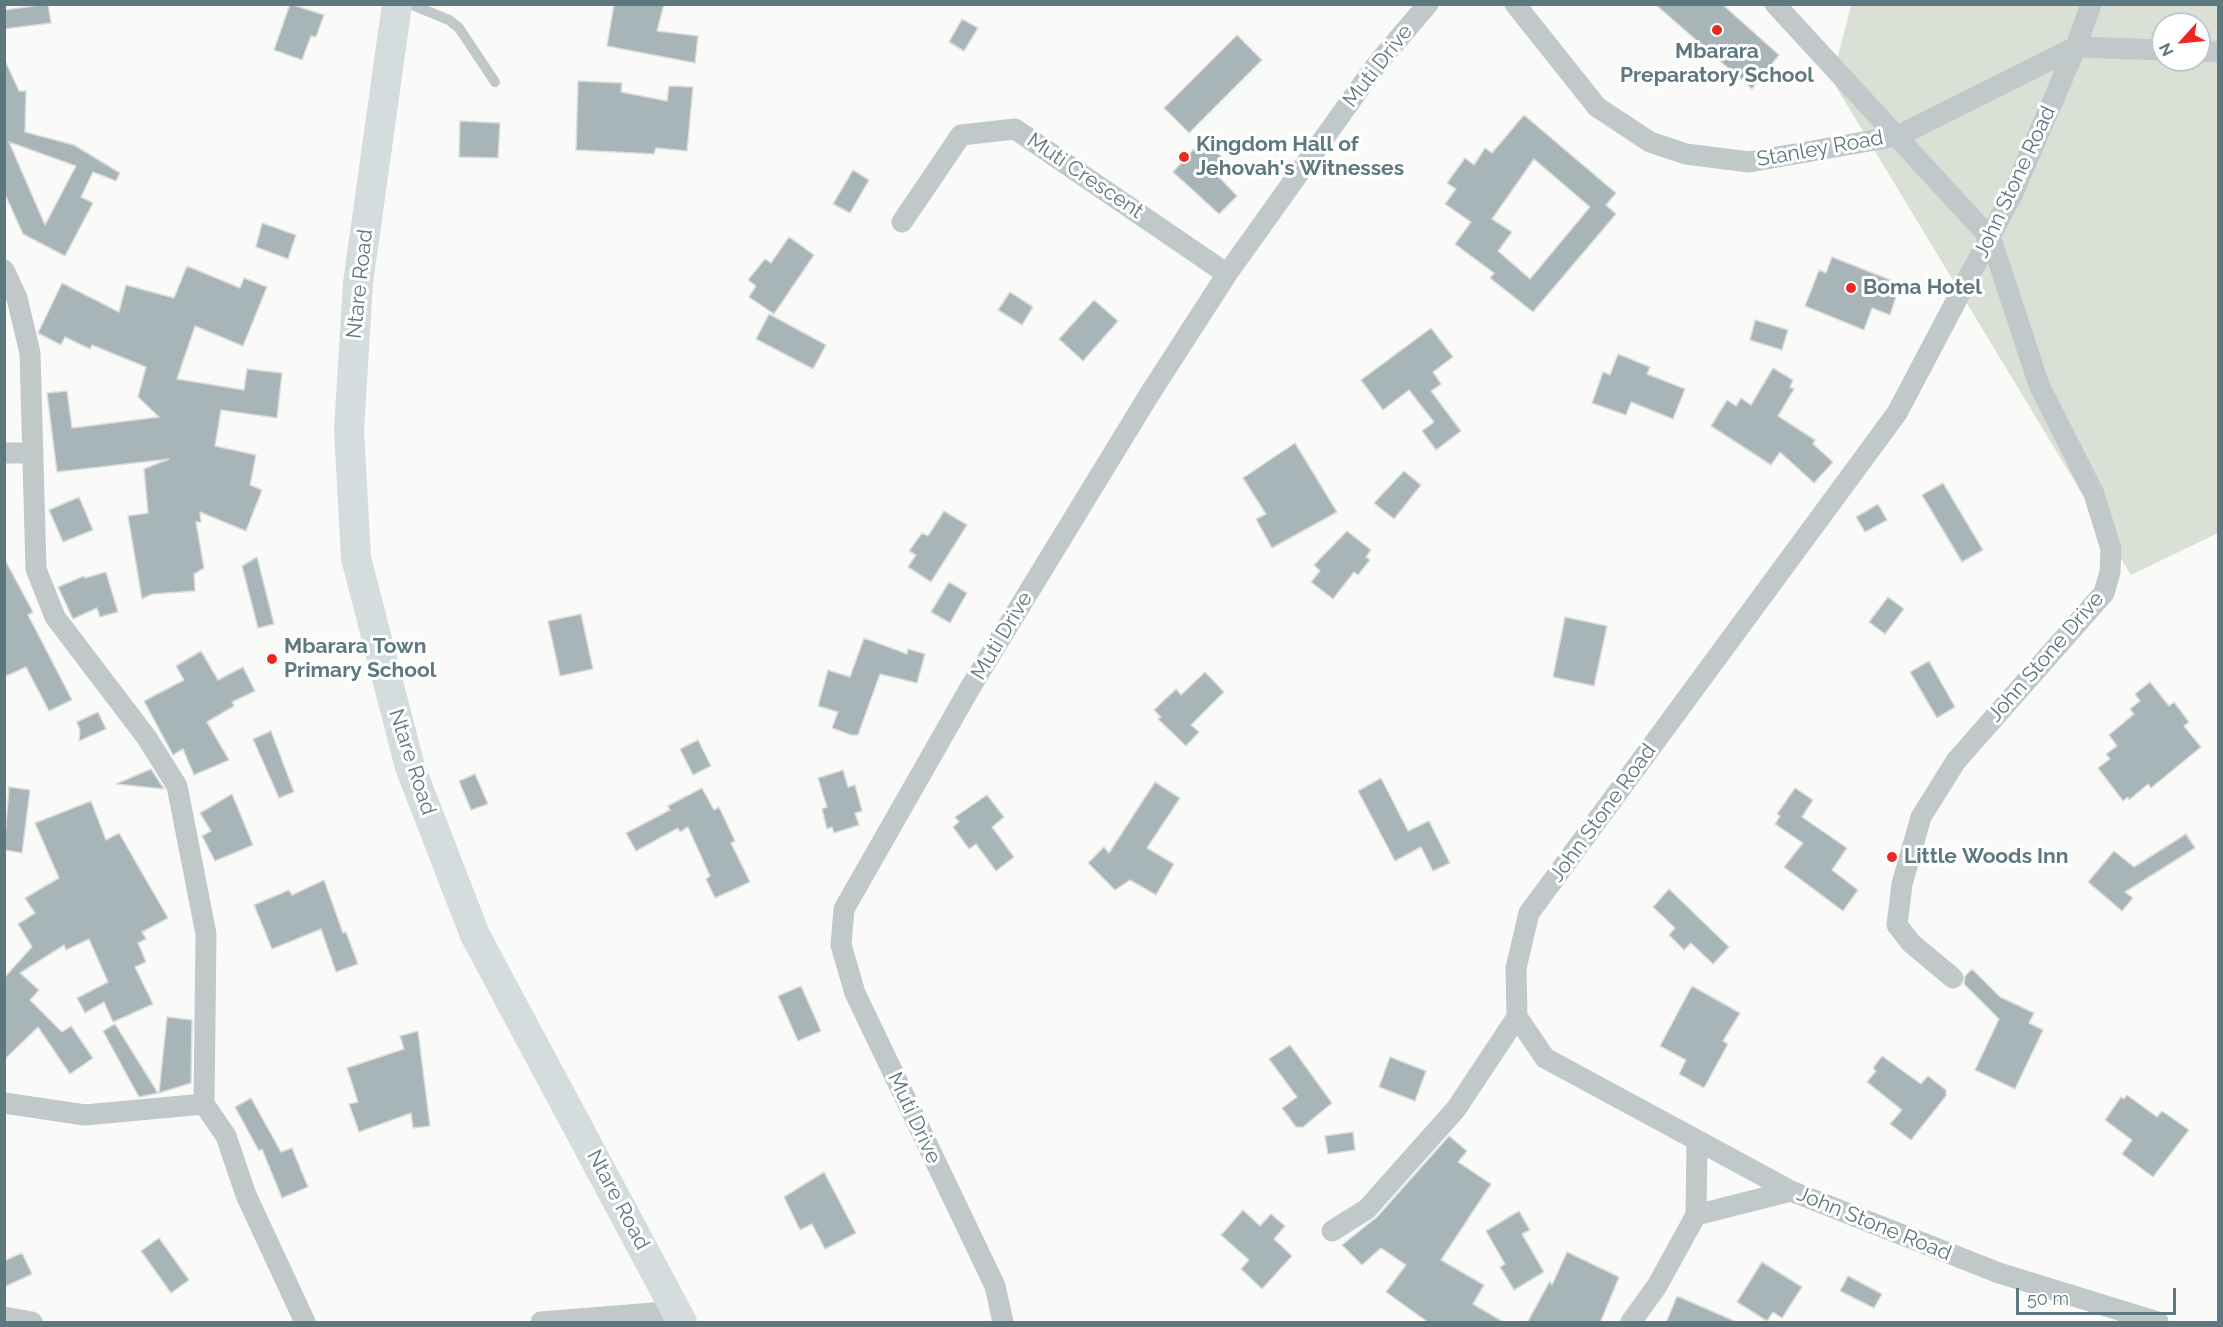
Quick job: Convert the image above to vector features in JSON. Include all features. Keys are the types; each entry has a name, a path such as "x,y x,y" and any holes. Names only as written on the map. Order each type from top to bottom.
{"main road":[{"name":"Ntare Road","path":"397,4 358,284 350,430 356,558 410,767 476,935 680,1317"}],"street":[{"name":"Muti Drive","path":"1004,1323 995,1286 855,993 841,945 844,909 976,678 1149,395 1227,274 1377,64 1428,4"},
{"name":"Stanley Road","path":"1515,4 1597,107 1650,142 1677,151 1749,162 1898,136 2076,47"},
{"name":"Stanley Road","path":"1775,4 1991,239"},
{"name":"John Stone Road","path":"2091,4 2076,47 1991,239 1897,413 1529,913 1516,968 1517,1017 1545,1058 1791,1191 1999,1273 2158,1323"},
{"path":"2076,47 2151,50"},
{"name":"Muti Crescent","path":"902,222 961,135 1015,129 1227,274"},
{"name":"John Stone Drive","path":"1953,978 1911,943 1897,925 1902,884 1921,817 1956,760 2104,593 2111,561 2111,549 2094,494 2039,386 1991,239"},
{"path":"4,270 17,298 30,353 36,569 56,617 147,738 177,786 206,934 204,1104 226,1136 246,1195 304,1323"},
{"path":"4,453 33,453"},
{"path":"1332,1230 1367,1209 1418,1153 1456,1109 1517,1017"},
{"path":"4,1102 85,1115 204,1104"},
{"path":"1631,1323 1657,1286 1696,1215 1697,1140"},
{"path":"1696,1215 1791,1191"},
{"path":"4,1317 32,1323"},
{"path":"541,1323 680,1317"}],"lane":[{"path":"410,4 449,20 459,28 495,82"}],"shaded area":[{"path":"1851,5 2218,5 2218,533 2131,575 1832,80"}],"building":[{"path":"48,4 51,23 4,29 4,10"},
{"path":"290,4 324,15 316,37 311,36 302,60 274,50"},
{"path":"614,4 664,4 657,31 698,36 695,63 607,46"},
{"name":"Mbarara Preparatory School","path":"1655,4 1722,4 1779,55 1752,89"},
{"path":"962,19 978,28 964,51 949,42"},
{"path":"1237,35 1262,60 1189,133 1164,108"},
{"path":"4,58 19,91 26,91 25,132 74,145 120,173 116,181 93,172 81,197 93,203 65,256 23,234 4,192","holes":["9,142 76,166 45,225"]},
{"path":"578,81 622,83 621,92 667,101 669,86 693,87 687,151 656,148 654,154 576,150"},
{"path":"1524,115 1616,193 1606,205 1616,214 1533,312 1490,278 1494,273 1455,244 1471,222 1445,204 1456,189 1447,183 1465,158 1474,165 1485,148 1492,153","holes":["1534,159 1590,207 1530,279 1498,251 1512,232 1492,219"]},
{"path":"460,121 500,123 498,158 459,157"},
{"path":"1202,140 1229,163 1218,176 1237,196 1219,214 1173,172"},
{"path":"853,170 869,180 850,213 833,204"},
{"path":"262,223 296,235 288,259 256,247"},
{"path":"789,237 814,255 774,314 749,297 756,286 748,280 765,259 771,263"},
{"name":"Boma Hotel","path":"1832,257 1893,281 1888,294 1896,297 1890,315 1872,308 1864,330 1805,306 1819,270 1826,273"},
{"path":"187,266 240,288 244,278 267,287 243,346 195,326 177,379 244,390 247,369 282,373 277,418 221,410 215,446 256,455 250,485 262,490 246,531 200,512 201,522 196,522 204,568 194,574 195,591 152,594 142,599 128,516 148,513 144,469 169,459 57,472 47,393 67,391 72,428 159,417 138,397 146,367 92,345 90,349 65,337 61,345 38,333 62,283 119,312 126,285 174,298"},
{"path":"1010,292 1033,307 1022,325 998,310"},
{"path":"1094,300 1118,321 1083,361 1059,339"},
{"path":"769,314 826,345 813,369 756,339"},
{"path":"1755,320 1788,330 1782,350 1750,340"},
{"path":"1431,328 1453,357 1433,372 1441,384 1431,391 1461,431 1436,450 1422,431 1434,422 1409,390 1383,410 1361,380"},
{"path":"1618,354 1650,367 1647,374 1685,389 1673,419 1631,402 1626,415 1592,403 1603,372 1610,375"},
{"path":"1773,368 1793,380 1790,387 1794,389 1778,416 1815,440 1813,444 1833,462 1814,483 1780,452 1771,465 1711,426 1727,400 1736,406 1741,398 1751,405"},
{"path":"1295,443 1337,512 1272,548 1256,519 1266,514 1243,478"},
{"path":"1404,471 1421,485 1394,519 1374,503"},
{"path":"1943,483 1983,550 1962,562 1922,495"},
{"path":"79,497 93,530 63,542 49,510"},
{"path":"1878,504 1887,520 1865,532 1856,517"},
{"path":"944,511 967,525 931,582 908,567 916,555 909,551 922,533 928,536"},
{"path":"1347,531 1371,550 1366,557 1370,560 1358,575 1354,572 1333,599 1311,582 1320,571 1314,565"},
{"path":"257,557 274,624 258,628 242,566"},
{"path":"4,558 33,612 28,615 72,700 49,711 26,667 4,677"},
{"path":"106,572 118,612 100,617 97,608 73,619 58,587 84,576 85,578"},
{"path":"949,582 967,593 950,623 931,612"},
{"path":"1888,597 1904,609 1885,634 1869,622"},
{"path":"581,614 593,669 560,676 548,621"},
{"path":"1565,617 1607,626 1594,686 1553,677"},
{"path":"864,638 907,654 908,649 925,654 917,683 880,674 858,735 851,735 832,728 838,712 818,706 828,670 850,677"},
{"path":"201,651 218,680 243,667 255,691 232,702 234,706 207,722 229,760 194,775 183,749 173,755 144,701 184,680 176,666"},
{"path":"1929,661 1955,707 1937,718 1910,672"},
{"path":"1205,672 1224,692 1191,725 1199,732 1186,746 1158,719 1161,717 1154,710 1176,689 1181,695"},
{"path":"2150,682 2169,706 2174,702 2189,722 2184,726 2201,747 2151,788 2148,784 2129,800 2128,797 2123,801 2098,768 2110,759 2106,754 2117,746 2109,735 2134,714 2130,709 2140,701 2135,694"},
{"path":"98,712 106,729 79,741 80,730 77,722"},
{"path":"271,731 294,792 279,798 253,739"},
{"path":"698,740 711,766 693,775 680,749"},
{"path":"151,769 164,789 116,784"},
{"path":"843,770 848,787 855,785 862,811 855,813 859,825 834,833 832,827 827,829 822,809 827,807 818,778"},
{"path":"475,774 488,804 471,810 459,781"},
{"path":"1381,778 1408,831 1429,821 1450,863 1433,871 1421,847 1395,861 1358,791"},
{"path":"1155,782 1180,798 1147,848 1174,864 1156,895 1130,880 1115,890 1088,863 1104,847 1109,853"},
{"path":"9,787 30,790 22,853 4,850"},
{"path":"702,788 714,810 719,807 735,841 731,843 750,882 715,898 706,879 710,876 688,827 680,832 678,828 636,851 626,833 670,810 668,806"},
{"path":"1795,788 1813,800 1802,817 1847,848 1832,870 1858,890 1843,911 1784,867 1803,843 1775,824 1780,816 1777,814"},
{"path":"232,794 253,845 215,861 202,836 211,831 200,813"},
{"path":"987,795 1004,817 992,827 1014,857 996,871 976,844 969,849 953,827 959,822 955,817"},
{"path":"91,801 106,840 119,833 168,918 142,932 146,939 138,943 146,962 135,967 153,1004 113,1022 104,1002 85,1013 77,998 108,982 89,939 66,950 64,945 20,973 39,990 30,1000 62,1032 71,1026 93,1058 70,1074 38,1027 4,1060 4,978 32,947 18,924 35,913 25,898 59,878 35,823"},
{"path":"2186,834 2195,848 2125,892 2133,898 2122,911 2088,882 2114,851 2134,867"},
{"path":"324,880 343,933 346,932 358,964 336,972 321,929 272,949 254,905 289,890 292,895"},
{"path":"1669,889 1729,947 1713,964 1691,943 1684,950 1669,935 1675,928 1653,907"},
{"path":"1972,969 2000,997 2034,1013 2029,1023 2043,1030 2015,1089 1975,1070 1999,1019 1964,984 1965,976"},
{"path":"801,986 821,1031 798,1041 778,996"},
{"path":"1692,986 1740,1013 1723,1041 1728,1044 1704,1088 1679,1074 1686,1060 1660,1046"},
{"path":"167,1017 192,1020 191,1083 159,1093"},
{"path":"115,1024 158,1093 139,1097 103,1031"},
{"path":"418,1031 430,1126 413,1128 411,1113 359,1132 349,1104 358,1102 347,1068 404,1049 400,1036"},
{"path":"1290,1045 1332,1103 1303,1127 1296,1127 1282,1108 1297,1097 1269,1059"},
{"path":"1882,1056 1921,1084 1928,1076 1946,1090 1946,1096 1911,1140 1890,1124 1902,1110 1867,1082 1876,1071 1873,1068"},
{"path":"1390,1057 1426,1071 1415,1101 1379,1087"},
{"path":"2127,1095 2157,1117 2162,1111 2189,1130 2153,1177 2122,1154 2132,1140 2105,1120 2121,1097 2124,1099"},
{"path":"251,1098 281,1152 292,1148 308,1187 282,1198 262,1149 259,1151 235,1107"},
{"path":"1353,1132 1355,1150 1328,1154 1325,1136"},
{"path":"1449,1136 1467,1151 1458,1162 1491,1184 1441,1260 1484,1285 1473,1304 1505,1323 1429,1323 1386,1292 1406,1265 1381,1248 1362,1265 1342,1245 1377,1217"},
{"path":"824,1172 856,1233 825,1249 812,1224 800,1230 784,1197"},
{"path":"1243,1210 1260,1226 1271,1214 1285,1226 1274,1239 1292,1256 1262,1289 1241,1269 1249,1260 1221,1235"},
{"path":"1519,1211 1530,1230 1522,1234 1544,1272 1514,1290 1500,1267 1505,1264 1486,1231"},
{"path":"159,1238 189,1280 171,1293 141,1251"},
{"path":"1567,1252 1619,1277 1600,1323 1527,1323 1550,1281 1552,1285"},
{"path":"22,1253 32,1274 4,1287 4,1261"},
{"path":"1762,1262 1802,1287 1782,1318 1773,1312 1767,1321 1737,1302"},
{"path":"1848,1276 1882,1294 1874,1308 1840,1291"},
{"path":"1677,1296 1739,1323 1666,1323"}],"place":[{"name":"Mbarara Preparatory School","path":"1717,30"},
{"name":"Kingdom Hall of Jehovah's Witnesses","path":"1184,157"},
{"name":"Boma Hotel","path":"1851,288"},
{"name":"Mbarara Town Primary School","path":"272,659"},
{"name":"Little Woods Inn","path":"1892,857"}]}
